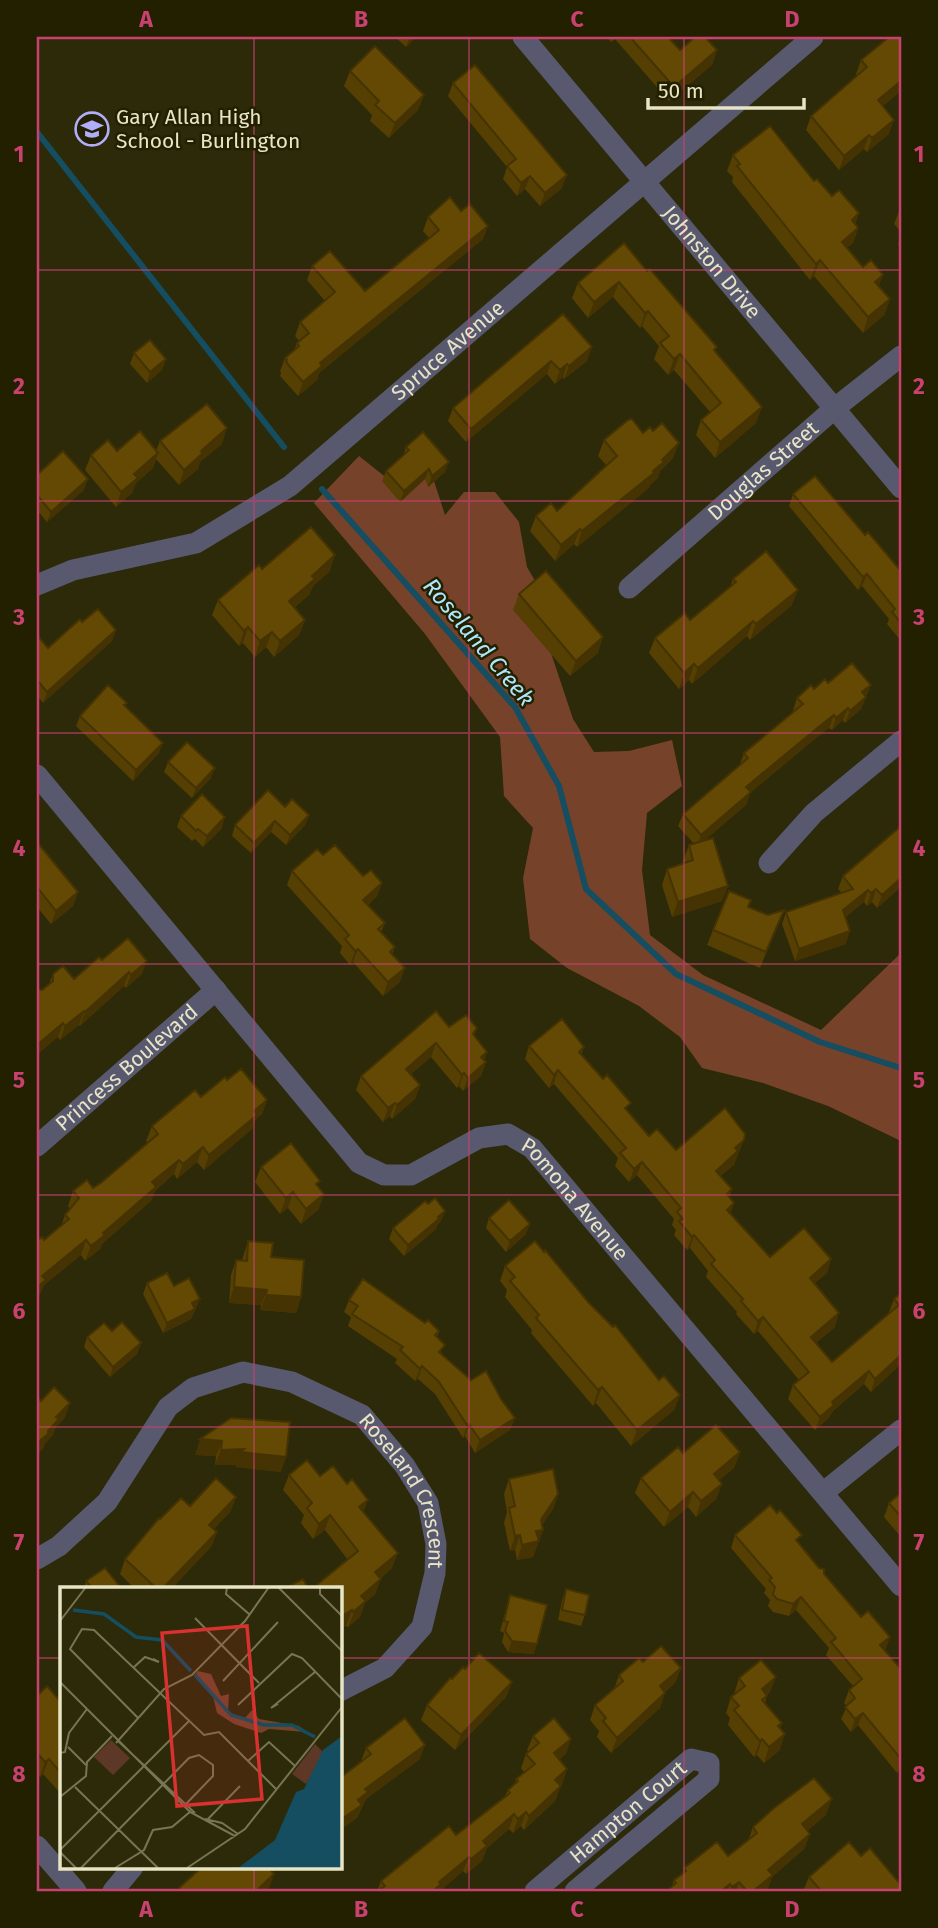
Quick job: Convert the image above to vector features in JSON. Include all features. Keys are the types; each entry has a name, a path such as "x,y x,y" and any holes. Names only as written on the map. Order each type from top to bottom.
{"street":[{"name":"Johnston Drive","path":"523,37 901,488"},
{"name":"Spruce Avenue","path":"37,584 73,570 196,543 290,486 813,37"},
{"name":"Douglas Street","path":"629,588 835,408 901,356"},
{"path":"769,863 814,813 901,741"},
{"name":"Pomona Avenue","path":"37,775 359,1163 384,1175 411,1175 478,1138 508,1133 531,1148 824,1492 901,1587"},
{"name":"Princess Boulevard","path":"37,1146 216,990"},
{"name":"Roseland Crescent","path":"37,1559 59,1546 107,1502 168,1407 193,1388 243,1372 292,1382 362,1415 405,1466 428,1503 436,1544 435,1573 422,1628 385,1668 341,1690"},
{"path":"824,1492 901,1430"},
{"name":"Hampton Court","path":"535,1891 691,1759 709,1763 709,1779 575,1891"},
{"path":"37,1846 76,1891"},
{"path":"113,1891 132,1868"}],"shaded area":[{"path":"359,456 388,479 405,473 434,481 445,515 464,492 495,492 519,522 527,567 555,615 551,653 573,719 594,752 629,751 672,740 682,786 647,813 642,870 650,935 703,975 821,1030 901,953 901,1141 828,1106 763,1083 702,1068 680,1037 639,1006 567,968 530,939 523,878 533,828 504,796 500,737 425,634 314,503"}],"building":[{"path":"630,37 668,37 680,50 695,37 705,37 717,50 674,87"},
{"path":"889,37 901,37 901,81 878,100 894,120 872,138 869,135 844,156 811,116 867,67 861,60"},
{"path":"375,46 424,95 395,123 375,105 379,101 350,71"},
{"path":"475,65 567,175 545,193 530,176 521,183 507,166 516,159 453,83"},
{"path":"770,126 814,181 817,179 832,196 839,190 859,213 852,220 858,228 842,242 863,267 871,260 883,275 875,282 890,299 868,317 820,260 816,264 737,166 740,164 733,155"},
{"path":"450,197 461,211 470,204 488,226 320,363 322,366 303,382 285,358 309,333 300,322 335,292 312,266 330,251 365,291 439,230 428,217"},
{"path":"624,243 717,347 714,350 762,407 720,442 701,420 721,403 680,354 674,359 660,343 669,336 648,311 645,313 619,282 594,302 578,283"},
{"path":"563,314 592,347 560,370 551,361 471,429 453,408"},
{"path":"150,340 166,359 150,372 134,353"},
{"path":"207,404 227,428 184,470 160,441"},
{"path":"632,419 643,433 650,427 653,431 662,423 679,443 662,460 664,462 654,473 561,545 536,516 551,503 557,511 617,456 604,440"},
{"path":"140,431 158,453 134,474 138,478 121,492 91,455 108,440 117,451"},
{"path":"423,432 449,462 432,476 429,469 404,491 386,471 409,450 406,447"},
{"path":"63,451 88,479 51,512 37,495 37,475"},
{"path":"815,476 865,535 868,532 901,571 901,623 892,612 895,609 867,574 863,577 793,494"},
{"path":"311,527 335,555 312,576 315,579 289,601 305,620 280,641 272,632 260,641 248,627 244,631 218,600 259,565 262,569"},
{"path":"766,551 798,590 756,624 753,621 698,668 694,664 684,673 655,638 685,613 690,620 736,582 733,579"},
{"path":"546,571 603,637 576,661 519,594"},
{"path":"98,609 116,630 47,692 37,680 37,635 48,648 80,619 82,622"},
{"path":"852,663 871,685 862,692 866,697 850,711 848,708 836,718 834,715 746,787 751,792 701,835 683,814 748,758 744,753 803,704 797,698 811,685 814,689 825,679 828,683"},
{"path":"108,685 127,703 124,705 163,743 136,770 80,716"},
{"path":"187,742 215,768 196,788 168,762"},
{"path":"268,790 285,807 292,799 309,815 290,835 275,821 254,843 235,825"},
{"path":"202,794 225,817 207,836 198,829 196,831 181,816"},
{"path":"901,826 901,878 882,895 876,889 871,893 868,890 843,910 850,931 799,949 786,912 853,889 843,876"},
{"path":"713,838 728,886 678,902 667,869 693,860 689,845"},
{"path":"37,842 78,892 56,911 37,887"},
{"path":"335,845 363,876 371,870 382,883 363,900 385,923 378,929 395,947 390,952 405,968 388,982 358,949 355,951 345,939 349,935 292,871 317,849 323,855"},
{"path":"729,891 751,900 748,907 768,915 784,910 766,952 713,930"},
{"path":"128,938 147,961 131,975 129,972 85,1012 65,1026 63,1023 37,1045 37,989 42,990 53,981 53,974 63,966 74,979 99,957 102,960"},
{"path":"436,1011 449,1027 466,1015 477,1028 473,1034 487,1052 481,1057 486,1062 468,1078 464,1073 462,1075 436,1043 406,1069 420,1085 397,1105 395,1103 388,1108 361,1076"},
{"path":"562,1019 584,1047 579,1052 603,1079 607,1075 631,1103 625,1108 649,1136 657,1129 676,1150 725,1108 745,1134 744,1140 735,1148 738,1151 716,1171 732,1189 727,1194 734,1203 727,1210 770,1257 804,1228 831,1259 810,1278 839,1313 811,1337 832,1362 899,1305 894,1299 901,1293 901,1355 875,1379 869,1371 832,1402 834,1405 820,1417 793,1385 809,1372 763,1317 758,1321 741,1301 743,1299 711,1264 715,1260 679,1221 683,1219 677,1212 681,1208 642,1162 634,1169 620,1153 626,1148 558,1070 554,1075 529,1046"},
{"path":"241,1069 267,1100 254,1111 257,1115 209,1155 203,1147 183,1164 179,1160 152,1182 156,1187 103,1233 105,1235 91,1246 86,1240 42,1276 46,1280 37,1287 37,1241 42,1237 44,1240 69,1219 65,1215 79,1198 73,1191 87,1180 93,1188 102,1182 158,1134 152,1126 195,1090 201,1097 225,1077 227,1080"},
{"path":"291,1143 320,1181 316,1184 324,1194 306,1209 293,1192 286,1198 261,1167"},
{"path":"435,1198 445,1211 408,1245 393,1228 425,1201 428,1204"},
{"path":"509,1200 530,1224 510,1241 489,1218"},
{"path":"248,1241 273,1243 271,1257 304,1260 301,1297 266,1295 267,1290 234,1287 236,1260 247,1261"},
{"path":"535,1241 589,1303 613,1327 615,1325 659,1380 664,1376 680,1395 637,1430 602,1387 598,1390 536,1318 539,1315 510,1281 515,1277 505,1266"},
{"path":"167,1273 174,1286 189,1278 200,1299 192,1303 195,1309 167,1323 147,1283"},
{"path":"363,1279 425,1323 428,1320 439,1331 435,1335 445,1345 439,1352 471,1380 486,1371 515,1418 480,1440 439,1382 400,1350 403,1347 352,1314 358,1306 349,1300"},
{"path":"122,1322 141,1343 113,1367 87,1337 104,1323 112,1331"},
{"path":"54,1387 70,1403 56,1417 59,1419 48,1434 37,1443 37,1399 41,1401"},
{"path":"231,1418 290,1422 286,1457 241,1452 244,1449 221,1450 222,1441 200,1439"},
{"path":"716,1425 740,1452 714,1474 722,1484 701,1501 693,1492 670,1512 641,1478 678,1447 683,1453"},
{"path":"307,1460 320,1476 333,1466 347,1484 352,1479 368,1500 359,1507 398,1553 375,1572 381,1579 361,1596 366,1601 353,1612 352,1610 341,1616 341,1587 314,1587 358,1551 330,1515 319,1524 307,1508 312,1503 289,1475"},
{"path":"553,1469 558,1494 541,1520 543,1530 536,1531 539,1541 522,1545 520,1535 515,1536 509,1508 515,1506 509,1479"},
{"path":"216,1478 236,1497 209,1525 217,1532 164,1587 155,1587 125,1559 159,1518 181,1498 190,1506"},
{"path":"901,1493 901,1517 889,1503"},
{"path":"770,1505 777,1513 780,1510 802,1535 796,1540 819,1568 824,1569 824,1574 861,1617 868,1611 890,1637 880,1645 901,1669 901,1759 863,1713 855,1719 845,1707 855,1698 849,1690 862,1679 831,1642 836,1638 801,1597 793,1604 777,1599 773,1594 775,1587 769,1580 772,1578 735,1535"},
{"path":"105,1568 120,1587 91,1587 86,1581"},
{"path":"303,1579 307,1587 287,1587"},
{"path":"566,1589 589,1595 585,1615 562,1610"},
{"path":"510,1595 547,1605 537,1644 512,1641 505,1631 508,1622 504,1621"},
{"path":"661,1646 681,1668 660,1686 665,1693 617,1738 603,1721 606,1718 595,1705 623,1681 619,1675 639,1658 643,1662"},
{"path":"479,1653 512,1682 461,1735 427,1705 450,1678 463,1667 465,1669"},
{"path":"761,1660 776,1677 762,1689 767,1696 762,1700 782,1723 778,1726 785,1734 769,1747 762,1739 760,1741 734,1710 739,1706 731,1697 745,1686 739,1678"},
{"path":"47,1686 60,1701 60,1772 49,1759 45,1762 37,1753 37,1696"},
{"path":"405,1718 425,1745 365,1789 368,1792 358,1800 362,1805 343,1818 341,1777 371,1754 366,1748"},
{"path":"554,1718 571,1739 554,1753 567,1769 555,1780 561,1786 529,1816 526,1812 518,1819 514,1814 483,1841 487,1846 439,1882 441,1884 433,1891 378,1891 385,1886 381,1881 449,1826 456,1835 510,1793 508,1790 518,1781 516,1779 535,1764 526,1754 539,1743 533,1736"},
{"path":"814,1778 832,1799 802,1824 810,1834 768,1870 773,1875 753,1891 747,1891 739,1882 732,1887 730,1884 721,1891 669,1889 676,1883 674,1880 686,1871 684,1868 717,1842 728,1856 757,1833 753,1827"},
{"path":"849,1842 861,1856 870,1848 901,1885 901,1891 821,1891 809,1877"},
{"path":"201,1868 269,1868 274,1874 256,1891 182,1891 179,1888"}],"waterway":[{"name":"Roseland Creek","path":"37,132 284,447"},
{"name":"Roseland Creek","path":"322,489 515,707 559,786 586,889 676,974 820,1042 901,1068"}],"place":[{"name":"Gary Allan High School - Burlington","path":"92,129"}]}
